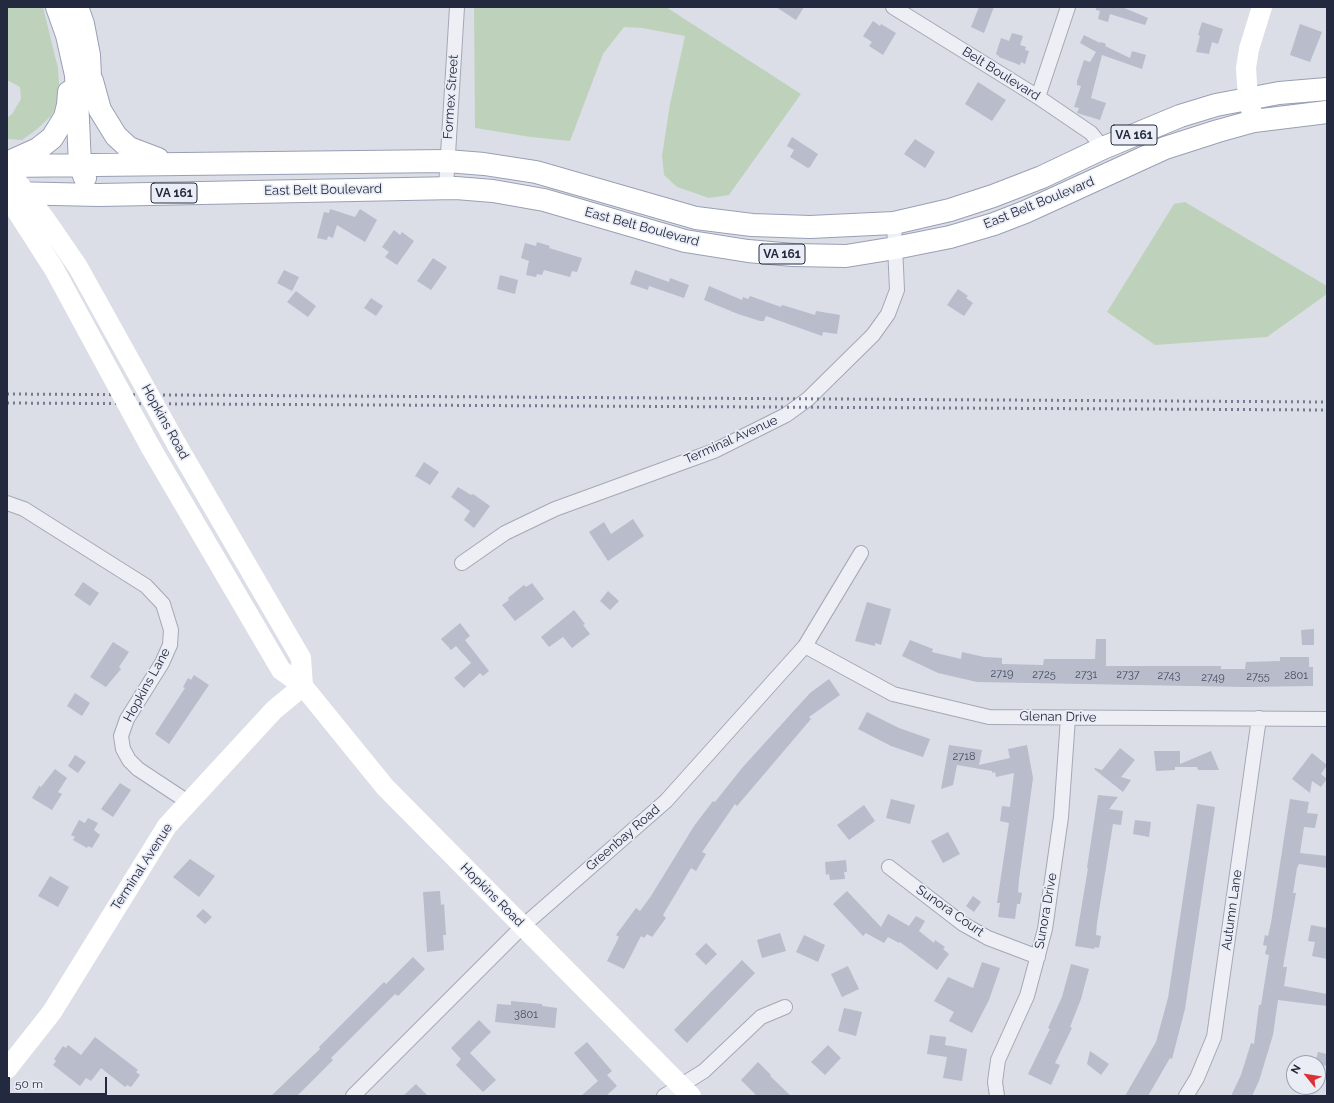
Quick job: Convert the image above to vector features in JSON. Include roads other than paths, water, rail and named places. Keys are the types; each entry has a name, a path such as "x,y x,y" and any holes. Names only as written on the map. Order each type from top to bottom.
{"main road":[{"path":"57,7 67,35 76,75 86,164 92,195"},
{"path":"77,7 83,24 90,71 100,110 116,136 129,148 169,164"},
{"path":"1254,121 1248,98 1246,68 1249,49 1262,7"},
{"path":"7,165 38,149 52,138 58,130 68,105 72,57"},
{"path":"86,164 90,71"},
{"name":"East Belt Boulevard","path":"7,165 447,161 536,172 696,218 752,225 810,227 894,223 950,210 993,196 1042,177 1102,148 1180,116 1216,105 1248,98 1327,89"},
{"name":"East Belt Boulevard","path":"7,195 92,195 446,187 493,191 544,200 684,241 748,251 792,255 846,256 895,248 950,236 994,224 1025,212 1165,148 1254,121 1327,112"},
{"name":"Hopkins Road","path":"7,165 78,267 177,445 301,658 303,686"},
{"name":"Hopkins Road","path":"7,195 54,269 151,448 281,670 303,686 385,787 523,926 679,1093"},
{"name":"Terminal Avenue","path":"7,1069 52,1012 167,826 274,710 303,686"}],"street":[{"name":"Formex Street","path":"446,187 456,7"},
{"name":"Belt Boulevard","path":"893,7 1038,97 1091,133 1102,148"},
{"path":"1038,97 1068,7"},
{"name":"Terminal Avenue","path":"462,563 505,533 548,512 714,451 786,415 808,399 873,335 888,314 897,290 894,223"},
{"name":"Hopkins Lane","path":"7,503 24,509 146,586 163,604 171,630 170,646 162,663 127,719 122,736 123,749 129,760 138,769 188,802"},
{"name":"Greenbay Road","path":"353,1096 523,926 666,800 805,646 861,553"},
{"name":"Glenan Drive","path":"805,646 893,694 989,717 1327,719"},
{"name":"Sunora Drive","path":"997,1096 995,1082 998,1060 1027,996 1045,929 1061,817 1068,718"},
{"name":"Autumn Lane","path":"1186,1096 1197,1078 1214,1037 1259,718"},
{"name":"Sunora Court","path":"889,867 963,924 988,938 1038,957"},
{"path":"679,1093 704,1072 761,1017 785,1007"}],"railway":[{"path":"7,394 1327,402"},
{"path":"7,403 1327,410"}]}
